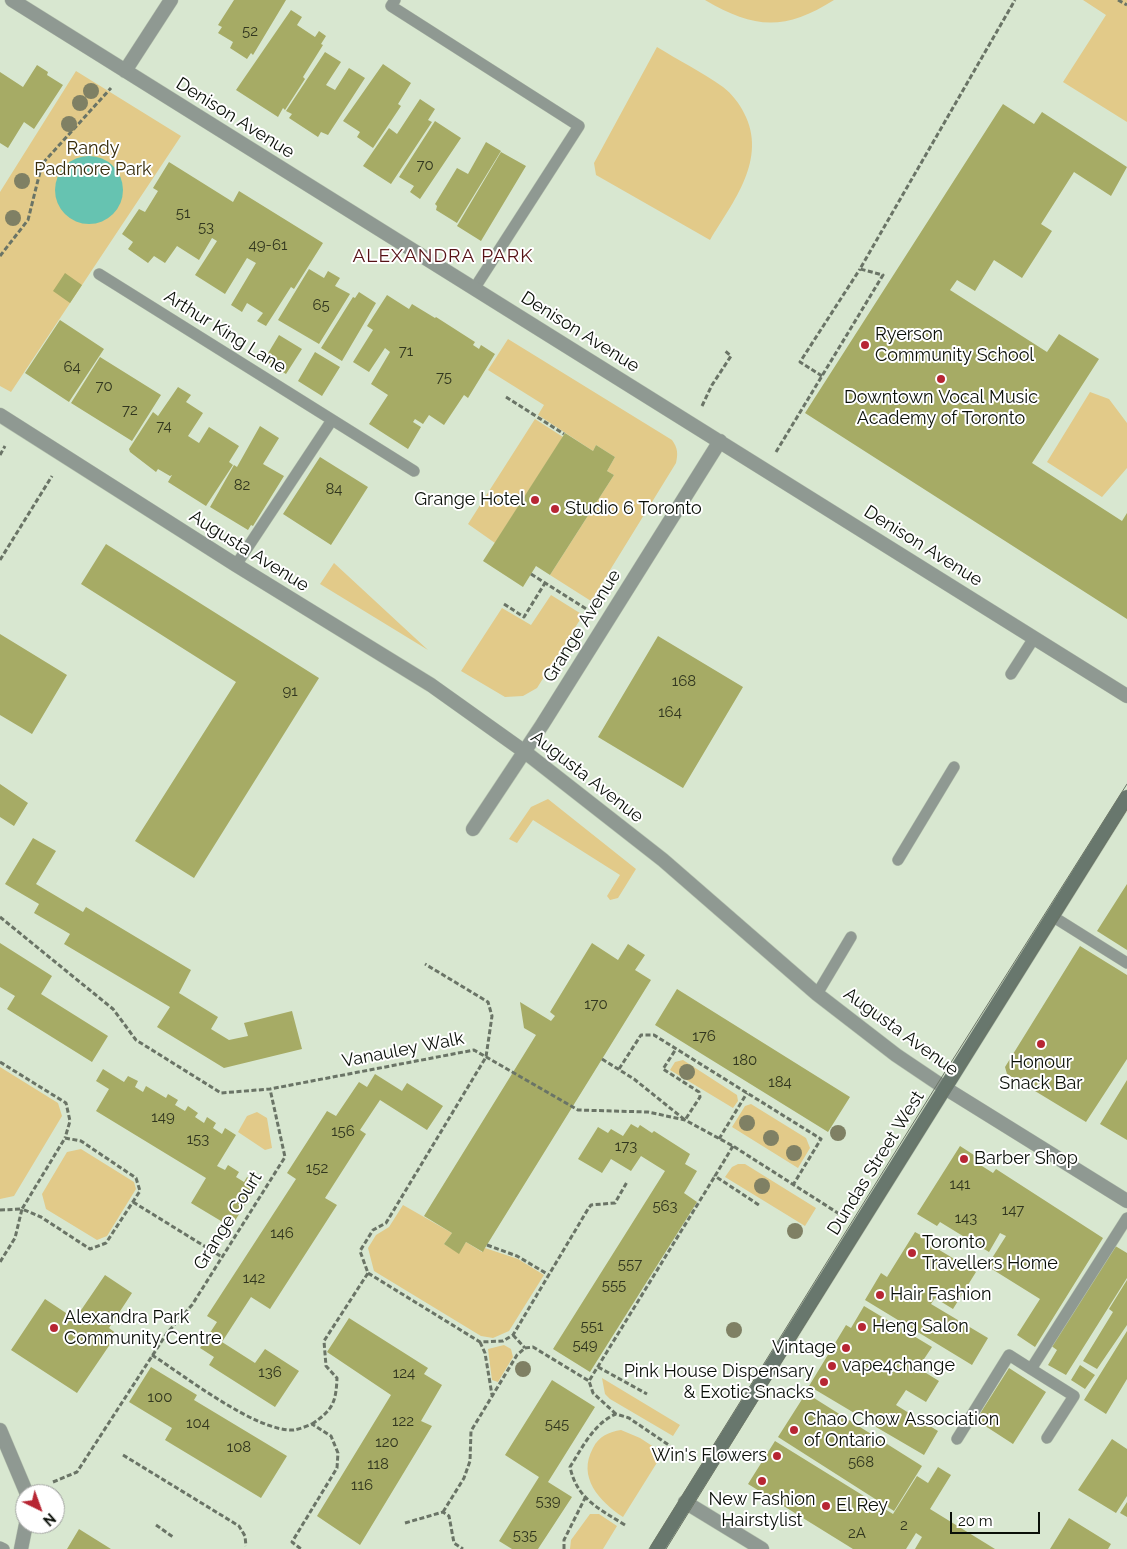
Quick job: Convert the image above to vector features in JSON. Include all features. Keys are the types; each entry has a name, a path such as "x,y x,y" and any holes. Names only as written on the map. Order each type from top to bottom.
{"main road":[{"name":"Dundas Street West","path":"656,1549 1127,797"}],"street":[{"name":"Denison Avenue","path":"12,0 1127,696"},
{"path":"125,71 170,0"},
{"name":"Augusta Avenue","path":"0,415 236,565 431,685 525,752 663,860 817,994 896,1055 945,1088 1127,1201"},
{"name":"Grange Avenue","path":"473,830 525,752 720,441"},
{"path":"0,1430 23,1484"},
{"path":"685,1502 762,1549"},
{"path":"21,1549 24,1534"}],"lane":[{"path":"395,0 391,6 578,126 474,289"},
{"name":"Arthur King Lane","path":"99,274 414,471"},
{"path":"236,565 332,420"},
{"path":"1011,674 1034,638"},
{"path":"898,860 954,766"},
{"path":"1052,916 1127,963"},
{"path":"817,994 851,937"},
{"path":"1031,1369 1127,1218"},
{"path":"957,1438 1009,1355 1074,1396 1047,1438"},
{"path":"0,1547 4,1549"}],"path":[{"path":"822,376 800,362 860,268 1015,0"},
{"path":"1118,0 1127,5"},
{"path":"0,256 28,220 42,164 112,88"},
{"path":"776,452 883,275 860,268"},
{"path":"702,406 712,385 731,356 724,350"},
{"path":"506,397 564,434"},
{"path":"0,455 5,446"},
{"path":"0,560 53,475"},
{"path":"531,574 589,610"},
{"path":"504,604 524,617 545,583"},
{"name":"Vanauley Walk","path":"0,917 113,1009 136,1040 221,1093 270,1089 474,1050 578,1110 648,1112 685,1120 733,1146 859,1225"},
{"path":"425,964 488,1002 492,1016 486,1057 386,1222 373,1230 360,1251 368,1273 480,1342 485,1353 492,1396"},
{"path":"619,1069 640,1035 654,1035 821,1139 793,1185"},
{"path":"602,1059 619,1069 685,1120 700,1097 699,1092 663,1069 676,1049"},
{"path":"0,1062 66,1104 70,1121 65,1138 22,1209 15,1238 0,1262"},
{"name":"Grange Court","path":"53,1482 77,1472 167,1333 192,1305 285,1157 270,1089"},
{"path":"718,1138 747,1093"},
{"path":"0,1210 22,1209 41,1217 90,1248 106,1244 140,1191 136,1178 81,1141 65,1138"},
{"path":"589,1381 733,1146"},
{"path":"715,1176 759,1205"},
{"path":"480,1342 503,1341 513,1335 588,1209 591,1205 615,1203 627,1182"},
{"path":"133,1202 222,1257"},
{"path":"487,1245 517,1256 548,1275"},
{"path":"152,1355 243,1413 270,1427 294,1430 312,1424 327,1414 336,1398 336,1378 326,1366 324,1341 368,1273"},
{"path":"513,1335 524,1348"},
{"path":"405,1523 443,1512 464,1478 470,1461 471,1431 524,1348 533,1347 589,1381 593,1393 616,1414 629,1418 673,1448"},
{"path":"598,1367 647,1394"},
{"path":"616,1414 606,1418 591,1434 570,1467 574,1484 585,1498 625,1525"},
{"path":"302,1549 292,1542 337,1468 338,1453 331,1436 312,1424"},
{"path":"123,1455 239,1526 245,1536 246,1546"},
{"path":"564,1549 564,1540 585,1498"},
{"path":"443,1512 449,1516 454,1544 463,1549"},
{"path":"156,1525 173,1537"}],"green space":[{"path":"705,0 834,0 800,17 770,22 754,21 739,17"},
{"path":"1083,0 1127,0 1127,122 1063,82 1106,15"},
{"path":"657,47 707,76 726,90 742,109 750,130 752,147 745,180 710,240 596,175 594,163"},
{"name":"Randy Padmore Park","path":"76,71 181,136 11,392 0,386 0,192"},
{"path":"508,339 672,440 676,448 676,463 591,601 550,575 614,475 607,471 615,457 596,445 593,451 538,415 544,405 488,370"},
{"path":"1090,392 1109,399 1127,423 1127,468 1102,497 1047,462"},
{"path":"535,419 563,437 495,543 468,524"},
{"path":"334,563 428,650 320,584"},
{"path":"551,595 583,615 537,688 523,696 505,697 461,671 502,608 531,625"},
{"path":"548,799 636,869 618,898 610,900 607,896 620,875 533,820 517,843 509,839 531,807"},
{"path":"683,1060 737,1095 738,1101 733,1108 670,1070 675,1062"},
{"path":"0,1067 58,1103 62,1116 14,1196 0,1199"},
{"path":"751,1104 806,1138 810,1148 798,1168 732,1127 745,1106"},
{"path":"257,1112 267,1118 272,1148 265,1150 238,1132 247,1116"},
{"path":"81,1149 134,1182 136,1189 107,1236 97,1240 46,1209 42,1194 67,1152"},
{"path":"738,1164 745,1164 816,1208 805,1226 725,1177 732,1167"},
{"path":"403,1205 452,1233 444,1244 459,1253 466,1242 482,1252 485,1248 518,1259 544,1275 509,1331 493,1338 481,1336 374,1271 368,1248 376,1235 389,1227"},
{"path":"504,1345 511,1349 513,1357 498,1382 492,1380 488,1349"},
{"path":"602,1378 680,1425 673,1436 610,1399 605,1394"},
{"path":"621,1430 640,1438 663,1453 623,1517 599,1496 589,1478 588,1469 589,1459 598,1440 608,1433"},
{"path":"590,1514 599,1514 617,1526 603,1549 570,1549 571,1540"}],"water":[{"path":"89,156 102,159 113,166 120,177 123,190 120,203 113,214 102,221 89,224 76,221 65,214 58,203 55,190 58,177 65,166 76,159"}],"building":[{"path":"234,0 286,0 253,55 251,53 247,59 230,48 233,42 218,33 222,27 218,25"},
{"path":"291,10 302,17 297,25 315,37 319,31 326,36 321,44 323,45 303,77 305,79 285,110 283,108 278,117 236,90"},
{"path":"325,52 341,62 326,85 335,90 349,68 365,78 328,135 321,132 318,137 289,118 292,114 286,111"},
{"path":"383,64 411,83 398,104 401,106 373,148 357,137 360,132 343,121"},
{"path":"37,65 48,72 47,75 63,85 34,129 24,122 8,148 0,143 0,72 23,87"},
{"path":"420,99 435,109 428,120 432,122 391,184 363,166 389,128 397,134"},
{"path":"1003,104 1034,124 1042,112 1127,167 1111,196 1074,172 1041,224 1052,231 1022,278 994,260 975,291 957,280 950,290 1047,352 1059,334 1099,359 1032,463 1122,521 1127,513 1127,619 805,413"},
{"path":"435,121 461,138 420,199 410,192 414,186 399,177"},
{"path":"486,142 501,151 457,223 436,210 437,206 435,204 457,168 468,174"},
{"path":"501,152 526,166 481,241 457,226"},
{"path":"169,162 233,202 239,191 323,243 294,289 291,287 266,326 257,321 263,313 247,303 242,312 231,305 256,263 247,258 225,294 195,275 217,241 212,238 199,260 177,246 165,263 154,256 148,263 128,249 133,242 122,234 139,209 145,212 158,191 153,188"},
{"path":"309,269 324,278 328,271 340,278 335,286 350,294 319,344 278,320"},
{"path":"65,273 82,285 70,303 53,291"},
{"path":"359,292 376,303 342,361 321,348 353,297 355,298"},
{"path":"387,295 409,309 412,304 436,317 475,342 473,345 479,349 481,345 495,354 468,398 464,395 444,425 429,415 423,424 415,419 413,422 421,427 408,449 369,424 388,395 371,384 390,352 385,348 369,372 353,362 373,330 367,326"},
{"path":"60,320 104,349 69,402 25,373"},
{"path":"279,335 302,349 286,374 264,360"},
{"path":"315,352 340,367 322,396 298,381"},
{"path":"100,357 161,395 132,441 71,403"},
{"path":"178,387 191,395 186,402 203,413 188,436 199,443 209,427 239,446 229,462 233,465 206,506 168,482 172,475 170,476 158,469 156,472 130,452 129,449 153,412 158,416"},
{"path":"260,426 279,438 263,464 284,476 253,526 251,525 248,530 210,507 234,465 237,467"},
{"name":"Studio 6 Toronto","path":"565,433 593,451 596,445 615,457 607,471 614,475 550,575 536,566 523,587 483,561"},
{"path":"320,457 368,487 331,545 283,514"},
{"path":"106,544 319,678 194,878 135,841 236,682 81,584"},
{"path":"0,634 67,675 32,734 0,715"},
{"path":"658,636 743,687 683,788 598,737"},
{"path":"0,784 28,803 14,826 0,817"},
{"path":"33,838 56,851 36,884 83,912 86,907 191,970 179,993 218,1017 211,1029 229,1040 248,1036 244,1023 292,1011 302,1049 224,1068 157,1027 170,1007 64,944 70,934 34,913 39,904 5,884"},
{"path":"1127,884 1127,950 1097,931"},
{"path":"0,943 52,976 41,994 108,1036 92,1062 7,1009 15,996 0,987"},
{"path":"592,943 618,960 628,944 645,955 635,970 651,980 483,1252 466,1242 459,1254 444,1244 452,1233 424,1216 536,1035 524,1028 520,1002 551,1021 555,1016 550,1012"},
{"path":"1080,946 1127,975 1127,1059 1086,1122 1007,1074 1005,1067"},
{"path":"677,989 850,1097 828,1132 655,1025"},
{"path":"103,1069 124,1082 128,1076 138,1081 135,1087 143,1092 146,1086 166,1098 168,1094 178,1100 175,1105 185,1111 188,1106 198,1113 195,1117 204,1123 207,1117 216,1123 213,1128 222,1134 225,1128 236,1135 217,1166 225,1170 228,1165 239,1172 236,1177 244,1182 247,1177 258,1184 231,1227 191,1203 206,1178 96,1111 109,1089 96,1081"},
{"path":"375,1074 402,1091 407,1083 443,1106 427,1130 380,1100 360,1130 366,1134 325,1198 337,1205 270,1309 251,1297 222,1342 255,1363 265,1349 299,1371 275,1407 209,1365 214,1357 200,1348 217,1322 207,1316 296,1179 287,1173 327,1111 336,1116 359,1082 367,1087"},
{"path":"1127,1080 1127,1140 1100,1124"},
{"path":"631,1124 638,1128 640,1125 652,1133 654,1131 690,1154 685,1164 697,1171 684,1193 697,1202 590,1372 553,1349 665,1171 641,1156 631,1171 611,1159 602,1173 578,1159 598,1127 608,1133 611,1129 623,1136"},
{"path":"960,1146 977,1157 974,1161 993,1173 996,1169 1103,1238 1035,1347 1017,1335 1040,1299 987,1266 1006,1236 1000,1233 989,1252 940,1222 937,1226 917,1214"},
{"path":"915,1232 928,1239 926,1242 976,1272 953,1309 935,1298 931,1304 988,1338 972,1365 865,1300 881,1273 887,1277"},
{"path":"1112,1244 1127,1253 1127,1278 1066,1375 1048,1365 1057,1350 1050,1345"},
{"path":"105,1275 132,1293 109,1328 117,1334 77,1393 11,1350 45,1299 75,1319"},
{"path":"1127,1280 1127,1325 1097,1369 1083,1361 1113,1312 1109,1309"},
{"path":"864,1306 932,1347 918,1368 939,1381 926,1402 906,1390 896,1405 938,1431 924,1455 876,1427 878,1422 858,1411 856,1414 809,1386 846,1325 851,1328"},
{"path":"349,1318 428,1368 424,1374 442,1385 421,1421 432,1426 360,1545 317,1516 391,1395 327,1352"},
{"path":"1127,1331 1127,1379 1106,1414 1084,1400"},
{"path":"1080,1365 1095,1375 1085,1389 1071,1380"},
{"path":"151,1367 197,1395 194,1400 287,1456 261,1498 165,1440 172,1428 129,1402"},
{"path":"1009,1368 1046,1392 1013,1444 976,1420"},
{"path":"552,1380 595,1407 548,1482 572,1497 538,1549 512,1549 499,1541 539,1477 505,1455"},
{"path":"806,1393 922,1466 894,1511 778,1437"},
{"path":"1112,1439 1127,1449 1127,1496 1116,1513 1078,1490"},
{"path":"775,1441 893,1514 917,1476 928,1483 938,1467 951,1475 930,1509 995,1549 915,1549 922,1537 916,1533 906,1549 853,1549 748,1484"},
{"path":"1127,1502 1127,1517 1120,1513"},
{"path":"1069,1518 1111,1544 1108,1549 1050,1549"},
{"path":"79,1529 111,1549 67,1549"}],"tram line":[{"path":"649,1549 938,1083 1127,784"},
{"path":"666,1549 949,1091 1127,809"}],"place":[{"name":"Ryerson Community School","path":"865,345"},
{"name":"Downtown Vocal Music Academy of Toronto","path":"941,379"},
{"name":"Grange Hotel","path":"535,500"},
{"name":"Studio 6 Toronto","path":"555,509"},
{"name":"Honour Snack Bar","path":"1041,1044"},
{"name":"Barber Shop","path":"964,1159"},
{"name":"Toronto Travellers Home","path":"912,1253"},
{"name":"Hair Fashion","path":"880,1295"},
{"name":"Heng Salon","path":"862,1327"},
{"name":"Alexandra Park Community Centre","path":"54,1328"},
{"name":"Vintage","path":"846,1348"},
{"name":"vape4change","path":"832,1366"},
{"name":"Pink House Dispensary & Exotic Snacks","path":"824,1382"},
{"name":"Chao Chow Association of Ontario","path":"794,1430"},
{"name":"Win's Flowers","path":"777,1456"},
{"name":"New Fashion Hairstylist","path":"762,1481"},
{"name":"El Rey","path":"826,1506"}],"district":[{"name":"ALEXANDRA PARK","path":"443,256"}]}
